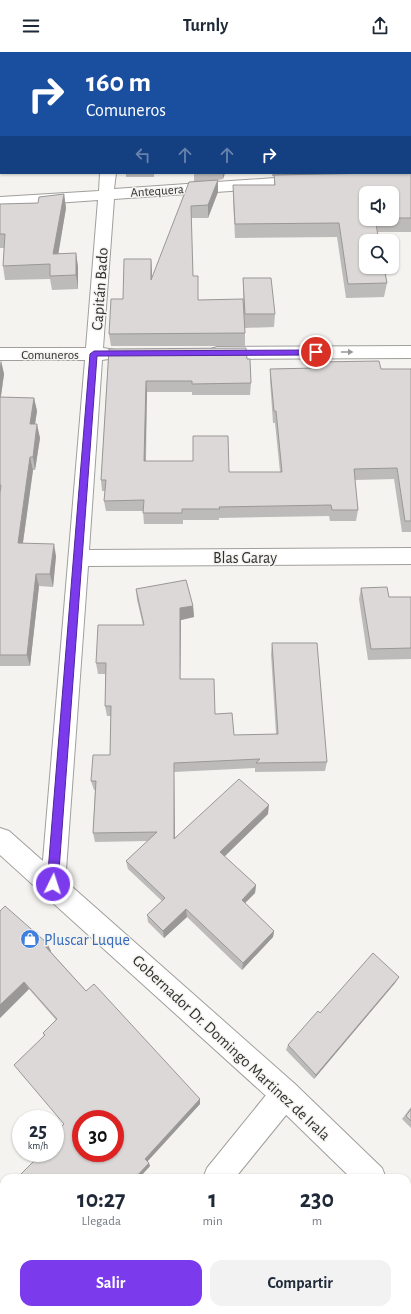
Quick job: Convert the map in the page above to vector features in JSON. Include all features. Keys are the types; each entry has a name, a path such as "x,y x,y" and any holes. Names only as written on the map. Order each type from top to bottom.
{"street":[{"name":"Capitán Bado","path":"53,884 108,174"},
{"name":"Antequera","path":"0,202 106,193 320,180"},
{"path":"197,353 411,352"},
{"name":"Comuneros","path":"0,354 126,354"},
{"name":"Blas Garay","path":"78,558 411,556"},
{"name":"Gobernador Dr. Domingo Martinez de Irala","path":"0,839 53,884 285,1094 368,1174"},
{"path":"220,1174 285,1094"}],"building":[{"path":"411,174 411,218 399,218 399,186 359,186 359,226 376,226 378,234 359,234 359,274 385,274 387,283 348,284 339,223 235,224 233,185 275,185 274,175"},
{"path":"218,180 208,205 191,206 193,276 198,276 198,300 243,299 245,333 109,334 111,299 123,299 124,259 151,259 151,280 189,182"},
{"path":"64,194 53,254 76,253 76,275 50,276 50,264 3,266 5,234 0,234 0,204 38,203 39,197"},
{"path":"243,278 271,278 275,314 245,314"},
{"path":"246,348 247,359 250,359 251,383 192,384 192,381 146,381 144,461 193,461 193,436 228,436 229,472 282,472 270,369 316,368 316,362 379,361 381,369 411,369 411,521 405,521 397,468 354,469 358,510 332,510 331,505 219,507 220,509 182,509 182,513 143,513 144,500 104,501 106,480 101,480 109,349"},
{"path":"0,397 34,398 30,424 37,424 33,457 30,457 18,543 54,544 50,574 36,574 27,655 0,655"},
{"path":"186,580 193,606 180,608 180,679 214,679 215,714 232,713 234,735 278,734 272,643 317,643 327,762 256,763 260,759 174,763 174,839 239,779 269,805 220,852 256,885 242,900 274,931 243,963 186,909 163,931 147,915 165,898 126,861 157,832 93,833 96,781 91,781 93,755 110,755 111,706 105,706 106,663 96,663 98,625 144,625 136,589"},
{"path":"387,587 389,597 411,597 411,648 371,649 361,588"},
{"path":"5,906 47,943 45,946 86,991 94,984 200,1099 145,1159 149,1163 139,1174 21,1174 33,1162 64,1162 64,1110 52,1110 14,1065 45,1035 43,1033 57,1019 24,982 0,1005 0,911"},
{"path":"373,953 399,977 316,1075 288,1045 318,1011 320,1013"},
{"path":"411,1109 411,1121 406,1116"}],"place":[{"name":"Pluscar Luque","path":"30,939"}],"route":[{"path":"53,884 94,354 316,352"}]}
